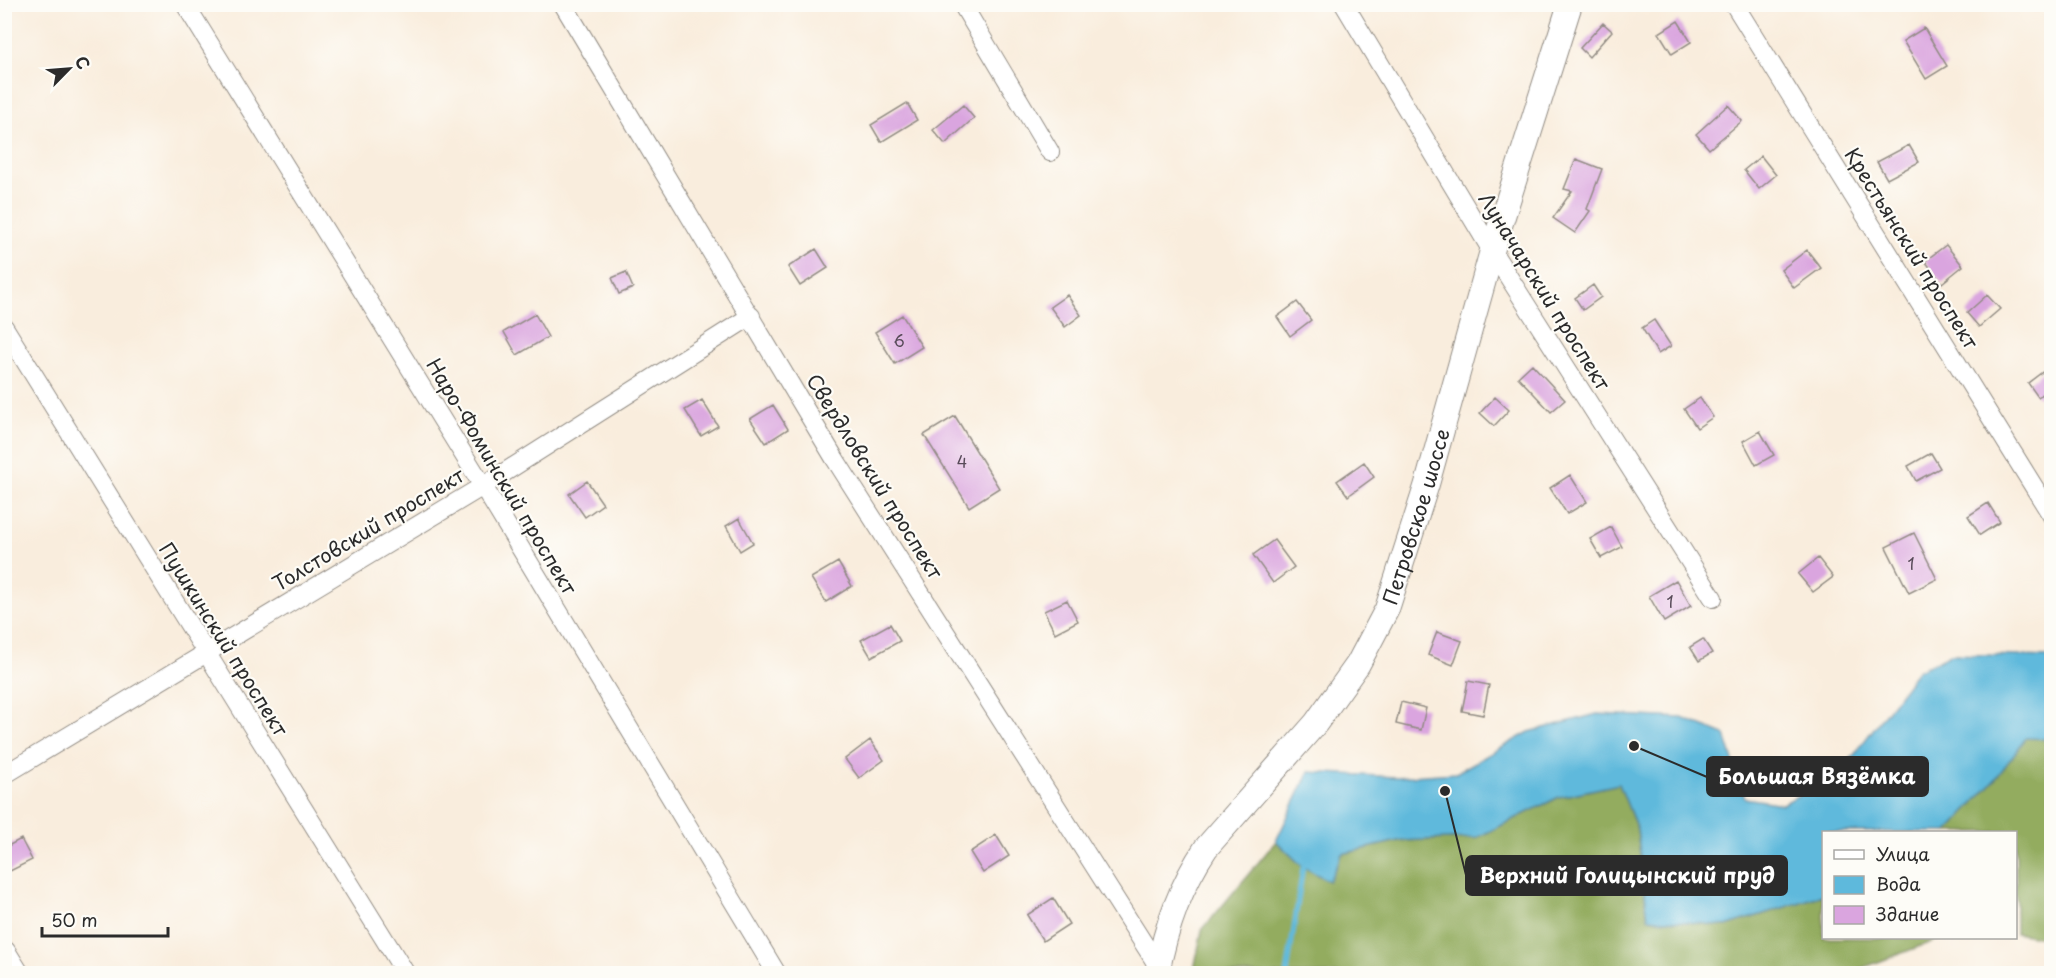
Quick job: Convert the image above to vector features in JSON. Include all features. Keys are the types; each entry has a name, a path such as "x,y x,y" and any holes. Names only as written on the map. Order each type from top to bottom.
{"street":[{"name":"Наро-Фоминский проспект","path":"185,4 483,486 777,974"},
{"name":"Свердловский проспект","path":"562,4 835,459 1158,970"},
{"path":"962,4 1050,152"},
{"name":"Луначарский проспект","path":"1344,4 1492,251 1713,598"},
{"name":"Петровское шоссе","path":"1158,970 1169,923 1194,867 1206,849 1317,723 1358,664 1387,609 1427,484 1492,251 1570,4"},
{"name":"Крестьянский проспект","path":"1734,4 2052,516"},
{"name":"Толстовский проспект","path":"4,775 483,486 750,316"},
{"name":"Пушкинский проспект","path":"4,327 406,974"},
{"path":"4,953 17,974"}],"green space":[{"path":"2026,737 2051,739 2051,936 2044,938 2017,933 2017,831 1948,831 1994,781"},
{"path":"1619,784 1637,829 1648,918 1726,926 1822,895 1822,939 1939,939 1849,973 1193,974 1202,930 1276,841 1303,867 1342,854 1398,841 1476,838 1559,797"}],"water":[{"path":"1951,654 2051,657 2051,739 2026,738 1994,781 1948,831 1822,831 1822,895 1726,926 1648,918 1637,829 1619,784 1559,797 1476,838 1398,841 1342,854 1329,881 1303,867 1276,841 1309,772 1396,777 1456,773 1529,732 1597,714 1682,718 1725,735 1745,798 1783,804 1842,771 1917,671"}],"building":[{"path":"1678,21 1691,42 1672,54 1659,33"},
{"path":"1603,23 1612,31 1589,57 1580,48"},
{"path":"1924,28 1947,66 1926,79 1903,41"},
{"path":"907,103 917,120 881,142 871,125"},
{"path":"963,105 974,118 945,144 933,130"},
{"path":"1728,105 1742,121 1709,149 1696,134"},
{"path":"1909,145 1919,162 1887,179 1877,162"},
{"path":"1761,156 1776,175 1759,189 1744,170"},
{"path":"1576,159 1602,169 1587,209 1590,211 1575,233 1553,218 1572,191 1564,189"},
{"path":"1946,245 1963,266 1942,283 1925,261"},
{"path":"816,249 828,268 800,286 788,267"},
{"path":"1807,250 1821,268 1794,288 1781,270"},
{"path":"626,272 633,288 619,294 612,278"},
{"path":"1593,285 1601,297 1583,310 1575,298"},
{"path":"1067,295 1081,315 1065,327 1050,307"},
{"path":"1987,295 2000,309 1979,327 1967,313"},
{"path":"1297,302 1311,320 1290,336 1277,317"},
{"path":"535,314 548,337 517,355 504,332"},
{"path":"902,315 922,347 895,364 875,332"},
{"path":"1654,320 1671,346 1658,354 1642,328"},
{"path":"1532,364 1565,400 1551,412 1518,377"},
{"path":"2045,370 2052,379 2052,387 2038,397 2028,383"},
{"path":"1495,397 1509,410 1494,426 1480,413"},
{"path":"1700,398 1713,417 1697,428 1684,409"},
{"path":"702,400 718,426 701,436 685,410"},
{"path":"773,405 788,429 766,443 750,419"},
{"path":"955,416 999,488 969,507 924,435"},
{"path":"1760,431 1774,455 1756,465 1743,441"},
{"path":"1931,453 1940,468 1916,481 1908,466"},
{"path":"1364,462 1374,477 1348,496 1337,481"},
{"path":"1570,475 1587,502 1567,514 1550,488"},
{"path":"587,481 603,504 585,517 569,494"},
{"path":"1988,503 2000,522 1980,535 1968,516"},
{"path":"739,518 753,543 740,551 726,526"},
{"path":"1611,527 1622,547 1601,558 1590,539"},
{"path":"1914,533 1937,579 1909,593 1886,547"},
{"path":"1274,540 1294,567 1273,583 1253,555"},
{"path":"1818,558 1833,577 1813,592 1798,574"},
{"path":"838,562 852,586 826,602 811,578"},
{"path":"1676,580 1691,606 1664,622 1649,596"},
{"path":"1067,600 1078,621 1055,633 1044,611"},
{"path":"890,624 900,641 871,657 861,640"},
{"path":"1437,632 1462,641 1453,665 1428,655"},
{"path":"1703,639 1712,653 1699,661 1690,647"},
{"path":"1468,681 1489,685 1483,715 1462,711"},
{"path":"1401,702 1426,708 1421,730 1396,724"},
{"path":"870,740 884,760 859,778 845,759"},
{"path":"996,835 1009,856 983,873 970,852"},
{"path":"21,839 32,860 4,874 4,848"},
{"path":"1053,898 1069,924 1043,941 1027,915"}],"waterway":[{"path":"1287,974 1303,867"}],"place":[{"name":"Большая Вязёмка","path":"1634,746"},
{"name":"Верхний Голицынский пруд","path":"1445,791"}]}
